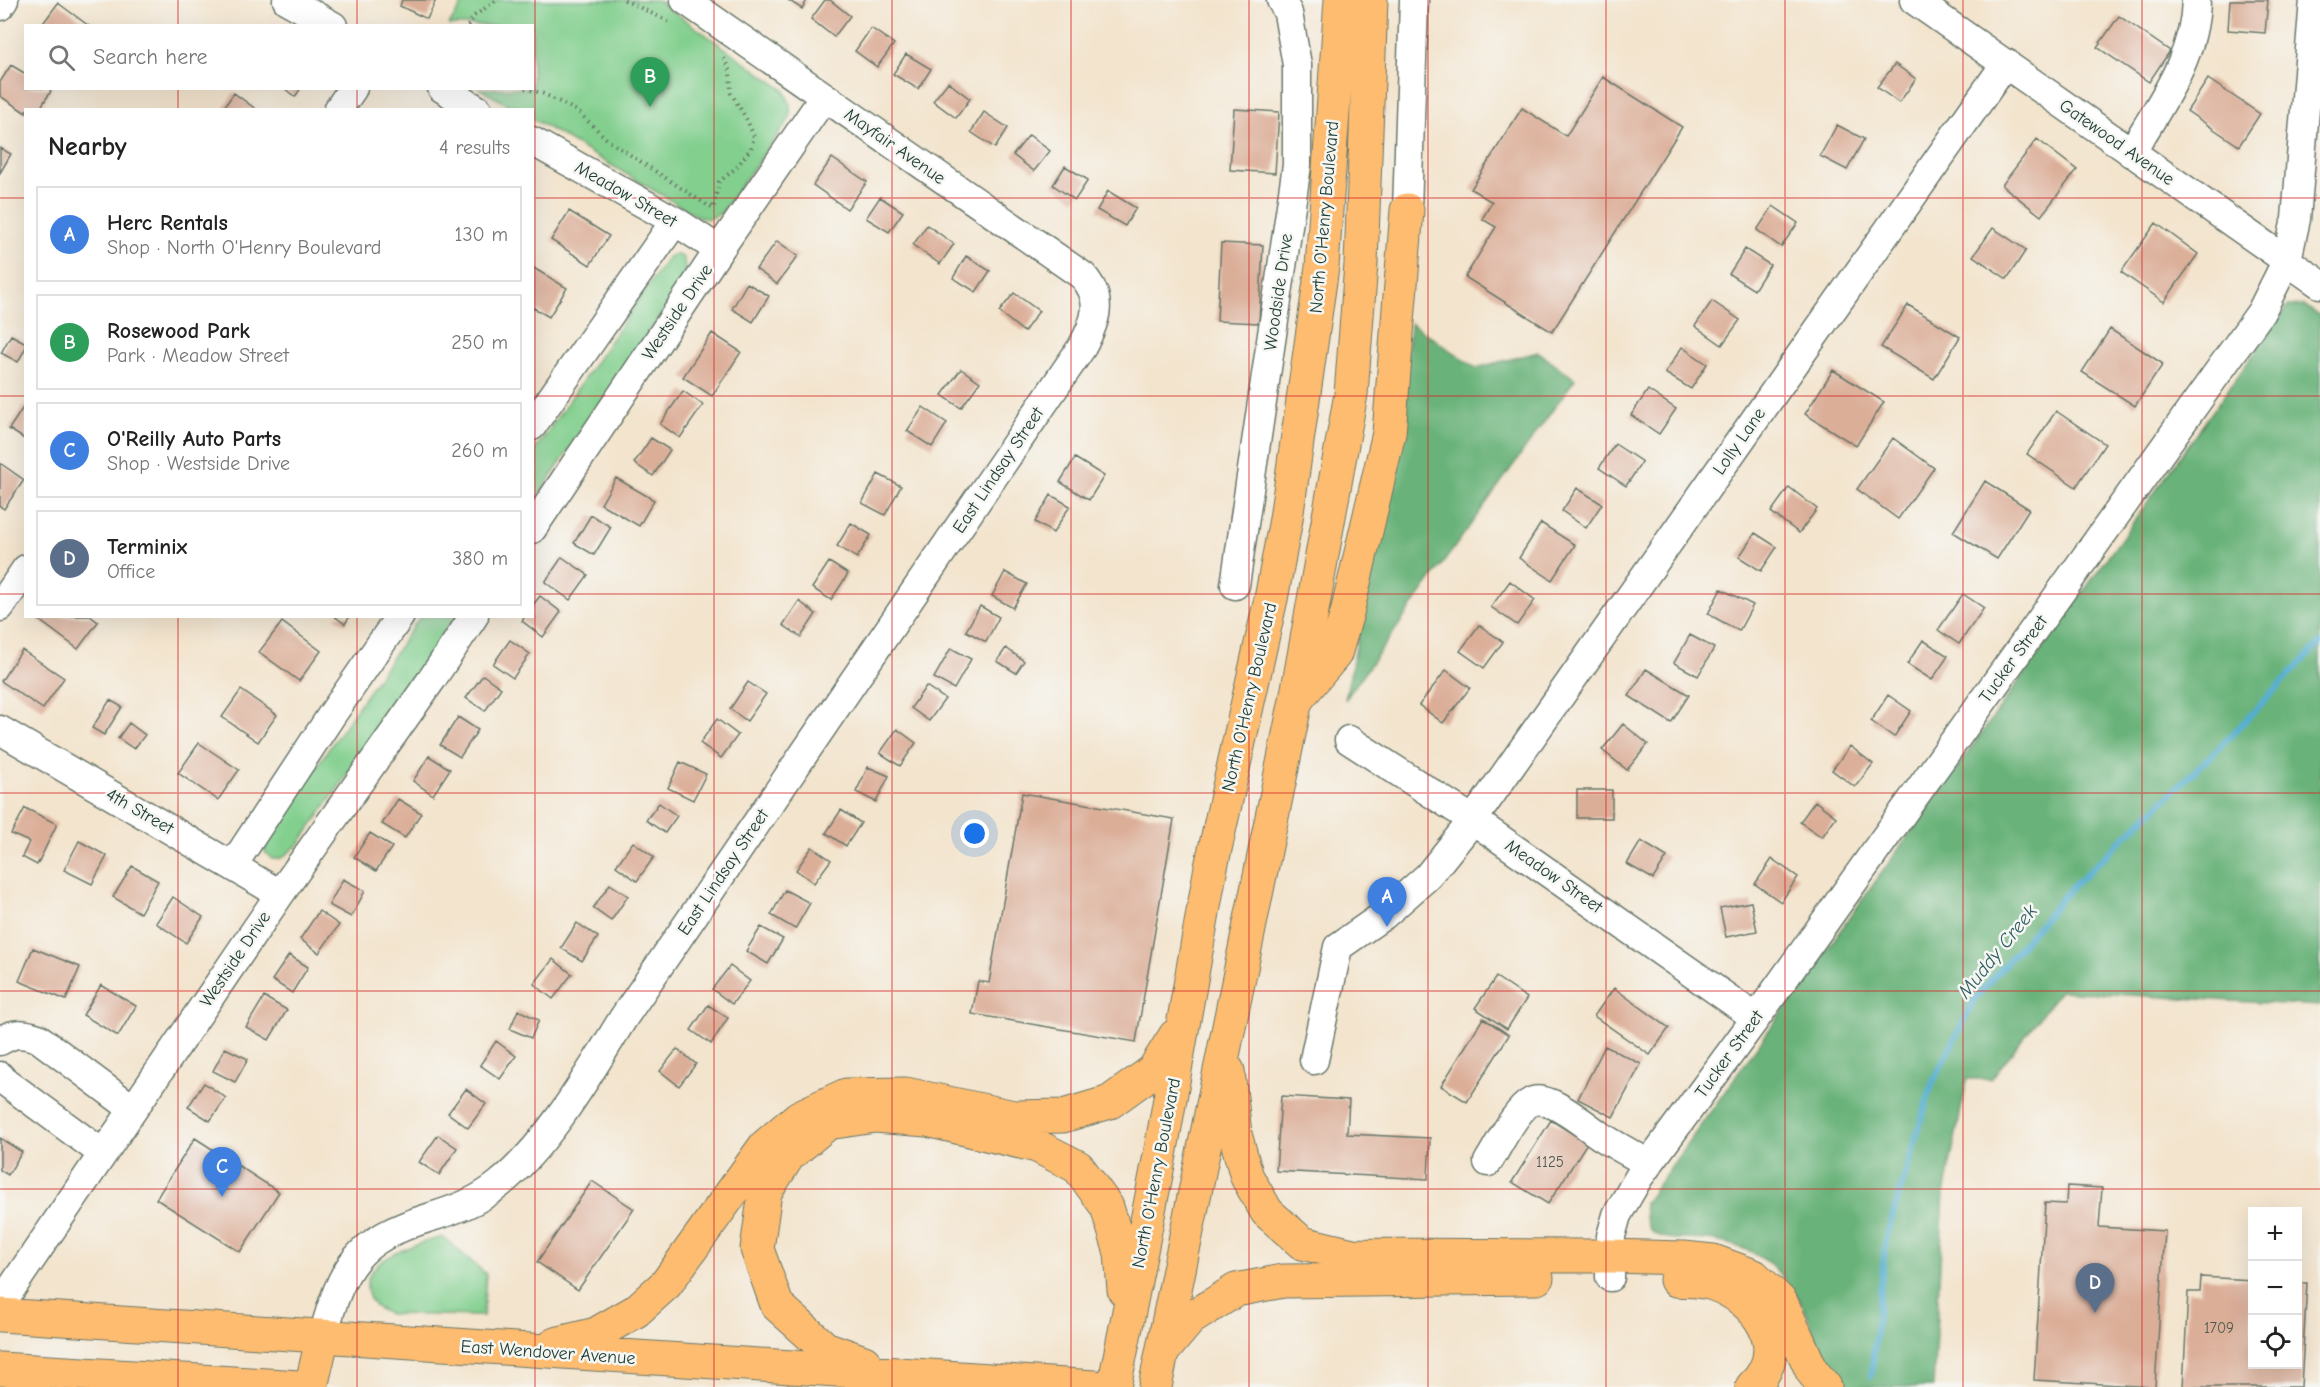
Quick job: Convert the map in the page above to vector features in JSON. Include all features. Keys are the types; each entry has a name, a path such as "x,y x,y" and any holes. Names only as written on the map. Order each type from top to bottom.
{"main road":[{"name":"North O'Henry Boulevard","path":"1114,1387 1160,1155 1211,867 1271,599 1286,519 1322,267 1341,0"},
{"name":"North O'Henry Boulevard","path":"1155,1387 1296,700 1351,394 1361,264 1371,0"},
{"path":"1296,700 1335,654 1347,613 1386,444 1407,210"},
{"path":"529,1351 596,1334 636,1311 666,1284 765,1146 799,1117 846,1095 906,1094 1014,1117 1063,1116 1110,1102 1153,1071 1184,1021"},
{"path":"1225,1039 1235,1134 1247,1177 1267,1212 1302,1243 1353,1255 1610,1267 1712,1284 1749,1304 1761,1318 1770,1343 1770,1358 1763,1373 1752,1387"},
{"path":"897,1374 825,1348 777,1305 757,1249 765,1192 789,1155 828,1123 875,1116 927,1120 1036,1146 1078,1167 1107,1207 1121,1253 1127,1320"},
{"path":"1161,1352 1190,1319 1236,1290 1283,1281 1610,1267 1683,1258 1713,1261 1754,1276 1781,1302 1812,1371 1824,1387"},
{"name":"East Wendover Avenue","path":"0,1315 1095,1387"},
{"name":"East Lindsay Street","path":"311,1387 323,1336"},
{"path":"0,1369 154,1382 300,1387"}],"street":[{"path":"0,6 4,0"},
{"path":"287,0 329,24"},
{"name":"Woodside Drive","path":"1235,585 1297,165 1297,65 1288,13 1281,0"},
{"path":"1407,210 1414,0"},
{"name":"Gatewood Avenue","path":"1914,0 2320,284"},
{"path":"2131,153 2189,50 2196,14 2196,0"},
{"name":"Tucker Street","path":"1610,1267 1611,1236 1617,1215 1626,1196 1648,1163 1756,1018 2261,312 2287,260 2296,219 2316,7"},
{"name":"Mayfair Avenue","path":"680,12 824,96 1083,276 1092,286 1097,298"},
{"name":"Lolly Lane","path":"1314,1060 1338,947 1384,915 1428,876 1473,820 2006,63"},
{"path":"339,108 352,90"},
{"path":"445,90 475,108"},
{"name":"Westside Drive","path":"534,526 824,96"},
{"name":"Meadow Street","path":"534,142 675,221 719,250"},
{"path":"534,423 675,221"},
{"name":"East Lindsay Street","path":"323,1336 332,1301 343,1277 356,1258 372,1243 389,1232 478,1200 515,1170 556,1120 1082,347 1091,330 1097,298"},
{"path":"0,607 24,573"},
{"path":"233,865 399,618"},
{"name":"Westside Drive","path":"0,1305 280,894 473,618"},
{"name":"4th Street","path":"0,730 280,894"},
{"name":"Meadow Street","path":"1349,740 1473,820 1756,1018"},
{"path":"0,1041 10,1035 22,1033 38,1038 133,1109"},
{"path":"0,1076 102,1153"},
{"path":"1488,1162 1517,1117 1530,1102 1535,1100 1546,1101 1557,1107 1603,1138 1648,1163"}],"path":[{"path":"469,24 474,16 497,0"},
{"path":"624,0 680,12"},
{"path":"531,90 578,111 609,141 713,209 719,182 737,167 751,148 754,137 731,93 730,71 723,56 716,51"}],"green space":[{"path":"465,0 657,0 784,90 790,104 790,118 721,213 709,219 699,217 534,120 534,108 514,108 482,90 534,90 534,24 450,24"},
{"path":"675,254 684,258 685,271 679,288 534,502 534,452 668,257"},
{"path":"2303,305 2320,316 2320,1006 2060,991 1991,1079 1967,1079 1944,1194 1933,1387 1845,1387 1837,1381 1826,1364 1803,1306 1791,1288 1768,1262 1750,1251 1734,1246 1711,1241 1662,1237 1648,1227 1645,1203 2288,306"},
{"path":"1411,323 1476,368 1538,352 1575,379 1345,700 1389,486"},
{"path":"419,618 454,618 300,843 282,858 272,859 265,852 265,841"},
{"path":"443,1237 486,1274 483,1316 390,1314 373,1304 369,1297 367,1281 372,1271 381,1262 407,1248"}],"building":[{"path":"402,0 436,0 427,19 400,6"},
{"path":"788,0 807,0 802,9"},
{"path":"825,0 830,0 850,16 834,37 811,19"},
{"path":"2230,0 2268,0 2265,33 2228,30"},
{"path":"58,3 86,24 42,24"},
{"path":"2119,16 2170,51 2149,82 2097,47"},
{"path":"871,28 894,44 877,67 855,51"},
{"path":"906,54 931,69 918,89 893,74"},
{"path":"1895,64 1916,79 1899,103 1877,87"},
{"path":"11,65 24,73 24,90 51,91 40,108 24,108 24,112 0,96 0,82"},
{"path":"1603,77 1682,127 1552,332 1465,277 1496,227 1482,219 1492,202 1471,189 1522,108 1566,136"},
{"path":"2208,79 2260,114 2239,146 2187,111"},
{"path":"948,82 970,99 956,118 933,101"},
{"path":"286,90 300,90 295,97"},
{"path":"234,93 254,108 223,108"},
{"path":"1234,109 1279,112 1275,173 1230,170"},
{"path":"984,112 1008,128 995,148 971,132"},
{"path":"1837,125 1864,139 1847,170 1820,156"},
{"path":"1029,135 1050,151 1034,171 1013,155"},
{"path":"2037,139 2077,170 2041,216 2002,185"},
{"path":"0,148 11,154 0,173"},
{"path":"832,158 867,182 847,209 813,185"},
{"path":"1065,166 1088,180 1075,200 1053,185"},
{"path":"1108,191 1136,208 1125,226 1097,210"},
{"path":"880,197 903,212 889,232 866,218"},
{"path":"1773,206 1798,223 1781,247 1757,230"},
{"path":"569,211 609,236 590,265 551,240"},
{"path":"2156,223 2198,254 2164,302 2121,272"},
{"path":"927,225 954,244 940,264 913,245"},
{"path":"1993,228 2026,250 2007,279 1973,256"},
{"path":"777,241 798,256 777,284 756,269"},
{"path":"1221,243 1263,245 1259,323 1217,321"},
{"path":"1745,249 1770,265 1754,290 1729,274"},
{"path":"966,256 990,271 976,292 953,278"},
{"path":"534,268 567,288 549,317 534,308"},
{"path":"747,283 769,296 753,322 732,309"},
{"path":"1014,293 1039,311 1024,332 999,312"},
{"path":"1712,301 1740,320 1722,345 1695,326"},
{"path":"1908,305 1960,337 1934,379 1881,347"},
{"path":"2110,329 2163,364 2135,406 2082,372"},
{"path":"712,333 741,352 712,396 683,377"},
{"path":"11,335 24,342 24,351 18,362 1,353"},
{"path":"1682,347 1707,364 1691,389 1665,373"},
{"path":"961,369 980,382 961,408 942,395"},
{"path":"1833,370 1884,402 1856,446 1805,414"},
{"path":"1648,390 1676,409 1659,434 1631,415"},
{"path":"683,391 703,405 680,438 660,424"},
{"path":"24,406 24,439 9,429"},
{"path":"923,407 947,423 932,447 907,431"},
{"path":"2056,411 2105,444 2076,487 2027,454"},
{"path":"651,438 670,450 653,476 634,463"},
{"path":"1893,438 1934,468 1898,519 1857,489"},
{"path":"1615,444 1642,462 1626,486 1599,468"},
{"path":"1075,458 1104,476 1089,500 1060,482"},
{"path":"0,463 24,480 4,509 0,506"},
{"path":"878,474 901,486 885,515 862,503"},
{"path":"616,478 654,500 639,526 601,504"},
{"path":"1985,481 2029,509 1997,559 1953,532"},
{"path":"1789,487 1817,509 1799,533 1771,512"},
{"path":"1577,488 1602,504 1586,528 1562,511"},
{"path":"1051,495 1070,506 1053,533 1035,522"},
{"path":"591,515 611,527 594,555 574,543"},
{"path":"851,523 871,535 857,558 837,546"},
{"path":"1541,523 1575,545 1552,580 1519,558"},
{"path":"1755,533 1777,547 1761,571 1739,557"},
{"path":"562,557 588,575 570,600 545,582"},
{"path":"829,562 848,574 831,600 812,588"},
{"path":"1005,572 1027,584 1013,608 992,596"},
{"path":"1510,581 1535,600 1517,625 1491,607"},
{"path":"1721,589 1753,605 1739,631 1708,614"},
{"path":"1963,594 1984,608 1959,644 1938,630"},
{"path":"540,596 561,612 543,637 522,621 524,618 534,618 534,604"},
{"path":"799,601 816,614 801,637 783,625"},
{"path":"980,606 999,617 986,642 966,631"},
{"path":"40,618 93,618 98,622 78,649 39,620"},
{"path":"337,618 349,618 345,624"},
{"path":"282,622 321,651 299,681 259,652"},
{"path":"1479,625 1503,642 1484,668 1460,651"},
{"path":"1690,635 1714,648 1698,676 1674,663"},
{"path":"510,640 530,654 513,678 493,664"},
{"path":"1923,640 1948,656 1932,680 1907,664"},
{"path":"951,648 971,659 954,689 934,678"},
{"path":"1006,648 1024,661 1016,673 997,661"},
{"path":"22,650 64,678 43,709 1,681"},
{"path":"1646,669 1689,695 1671,723 1629,696"},
{"path":"1446,670 1470,688 1443,723 1419,705"},
{"path":"483,675 501,688 485,711 466,698"},
{"path":"748,682 766,694 747,721 730,709"},
{"path":"926,686 945,699 929,721 911,708"},
{"path":"241,690 277,715 258,742 222,717"},
{"path":"1888,695 1911,711 1894,737 1871,721"},
{"path":"110,700 122,707 104,735 92,728"},
{"path":"458,717 478,730 460,757 440,745"},
{"path":"717,719 738,735 721,758 700,743"},
{"path":"129,723 145,735 134,749 118,738"},
{"path":"1623,724 1648,744 1627,770 1602,750"},
{"path":"897,729 916,743 900,766 880,753"},
{"path":"199,743 239,770 218,800 178,773"},
{"path":"1850,746 1873,764 1855,787 1832,770"},
{"path":"429,756 450,769 433,795 413,781"},
{"path":"680,762 706,774 693,800 668,788"},
{"path":"868,767 889,776 876,802 856,792"},
{"path":"1577,790 1612,790 1612,818 1577,818"},
{"path":"1022,793 1174,819 1136,1042 972,1014 978,981 989,983"},
{"path":"398,799 421,813 405,838 382,824"},
{"path":"1815,801 1836,817 1822,837 1800,822"},
{"path":"659,803 677,816 665,833 646,820"},
{"path":"25,808 57,824 37,865 22,857 29,842 11,834"},
{"path":"841,810 861,823 846,846 826,833"},
{"path":"370,833 392,847 376,871 354,857"},
{"path":"79,841 107,856 92,884 64,870"},
{"path":"1641,841 1667,857 1653,879 1627,864"},
{"path":"633,842 654,857 637,881 616,866"},
{"path":"812,847 831,860 814,883 796,870"},
{"path":"1772,859 1798,877 1781,902 1755,884"},
{"path":"132,866 158,881 140,913 113,897"},
{"path":"343,879 365,891 351,917 329,905"},
{"path":"610,884 628,896 611,921 593,908"},
{"path":"785,890 810,903 795,929 771,915"},
{"path":"173,897 203,917 186,943 156,923"},
{"path":"1751,902 1757,931 1726,937 1720,908"},
{"path":"319,911 339,925 319,953 300,939"},
{"path":"577,923 598,937 582,961 561,948"},
{"path":"761,927 783,939 768,964 746,951"},
{"path":"33,948 80,967 66,1000 19,981"},
{"path":"289,955 308,967 292,993 272,980"},
{"path":"553,959 572,974 553,999 534,984"},
{"path":"730,966 750,981 732,1004 712,989"},
{"path":"1496,977 1527,998 1507,1029 1475,1008"},
{"path":"101,985 136,1006 118,1036 83,1015"},
{"path":"1614,988 1669,1028 1650,1055 1594,1016"},
{"path":"264,997 287,1010 269,1040 246,1027"},
{"path":"708,1005 728,1018 711,1044 691,1030"},
{"path":"518,1010 539,1020 531,1038 510,1029"},
{"path":"1483,1018 1509,1035 1467,1102 1441,1086"},
{"path":"496,1041 516,1056 500,1079 480,1065"},
{"path":"1605,1046 1641,1064 1613,1117 1578,1099"},
{"path":"225,1048 248,1059 235,1082 213,1071"},
{"path":"677,1049 696,1064 679,1086 660,1071"},
{"path":"204,1083 226,1098 210,1121 188,1107"},
{"path":"466,1089 486,1104 468,1128 448,1113"},
{"path":"1281,1096 1349,1100 1347,1134 1430,1138 1428,1179 1276,1171"},
{"path":"1551,1120 1587,1143 1548,1204 1512,1182"},
{"path":"438,1135 457,1148 439,1175 419,1162"},
{"path":"0,1138 22,1152 8,1175 0,1170"},
{"path":"195,1138 279,1192 240,1252 156,1199"},
{"path":"592,1181 634,1209 578,1290 537,1262"},
{"path":"2067,1186 2102,1188 2099,1227 2165,1231 2155,1387 2034,1380 2045,1203 2066,1204"},
{"path":"2201,1277 2248,1280 2248,1369 2302,1369 2302,1283 2307,1283 2301,1387 2183,1387 2188,1292 2200,1292"}],"waterway":[{"name":"Muddy Creek","path":"1871,1376 1886,1239 1932,1084 1974,1000 2069,890 2218,749 2320,643"}],"place":[{"name":"Rosewood Park","path":"650,107"},
{"name":"Herc Rentals","path":"1387,927"},
{"name":"O'Reilly Auto Parts","path":"222,1197"},
{"name":"Terminix","path":"2095,1313"}]}
